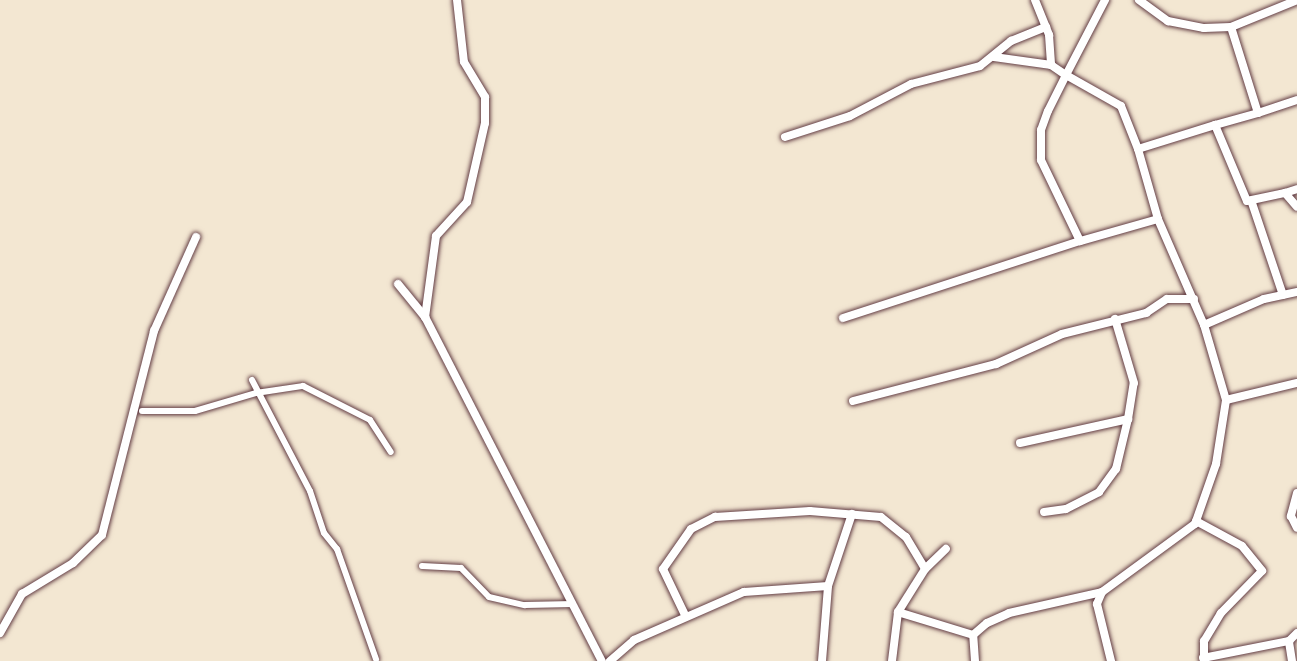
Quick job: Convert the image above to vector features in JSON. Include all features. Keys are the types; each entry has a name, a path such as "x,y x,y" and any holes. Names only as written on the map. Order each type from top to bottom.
{"street":[{"path":"425,317 436,236 467,202 485,123 485,97 464,62 457,0"},
{"path":"1035,0 1046,27 1050,65"},
{"path":"1080,241 1039,146 1066,75 1105,0"},
{"path":"1139,0 1183,27 1231,27 1297,0"},
{"path":"785,138 850,116 910,84 966,72 994,57 1011,41 1046,27"},
{"path":"1231,27 1258,113"},
{"path":"898,612 973,635 1009,613 1102,592 1152,560 1196,521 1216,464 1226,400 1204,325 1158,219 1138,149 1121,106 1050,65 994,57"},
{"path":"1138,149 1297,100"},
{"path":"1215,125 1252,203 1283,296"},
{"path":"1252,203 1297,189"},
{"path":"1285,192 1297,207"},
{"path":"843,318 1080,241 1158,219"},
{"path":"0,633 22,594 73,563 102,535 154,331 196,237"},
{"path":"398,284 425,317 600,659"},
{"path":"1204,325 1297,292"},
{"path":"853,401 996,364 1062,334 1146,313 1167,299 1194,299"},
{"path":"1044,512 1066,509 1099,492 1116,469 1134,383 1115,320"},
{"path":"252,380 261,392 272,425 337,549 376,659"},
{"path":"1226,400 1297,383"},
{"path":"142,411 195,411 261,392 303,386 370,420 391,452"},
{"path":"1020,443 1128,418"},
{"path":"1297,493 1291,516 1297,528"},
{"path":"686,615 663,568 691,529 715,517 810,511 881,517 893,525 925,568"},
{"path":"822,661 828,586 852,514"},
{"path":"1196,521 1242,546 1262,571 1221,613 1204,641 1203,660 1289,641 1297,633"},
{"path":"892,661 898,612 925,568 946,549"},
{"path":"422,566 461,568 489,597 525,605 573,604"},
{"path":"610,661 634,640 686,615 744,592 828,586"},
{"path":"1102,592 1097,604 1111,661"},
{"path":"973,635 975,661"},
{"path":"1289,641 1292,661"}]}
